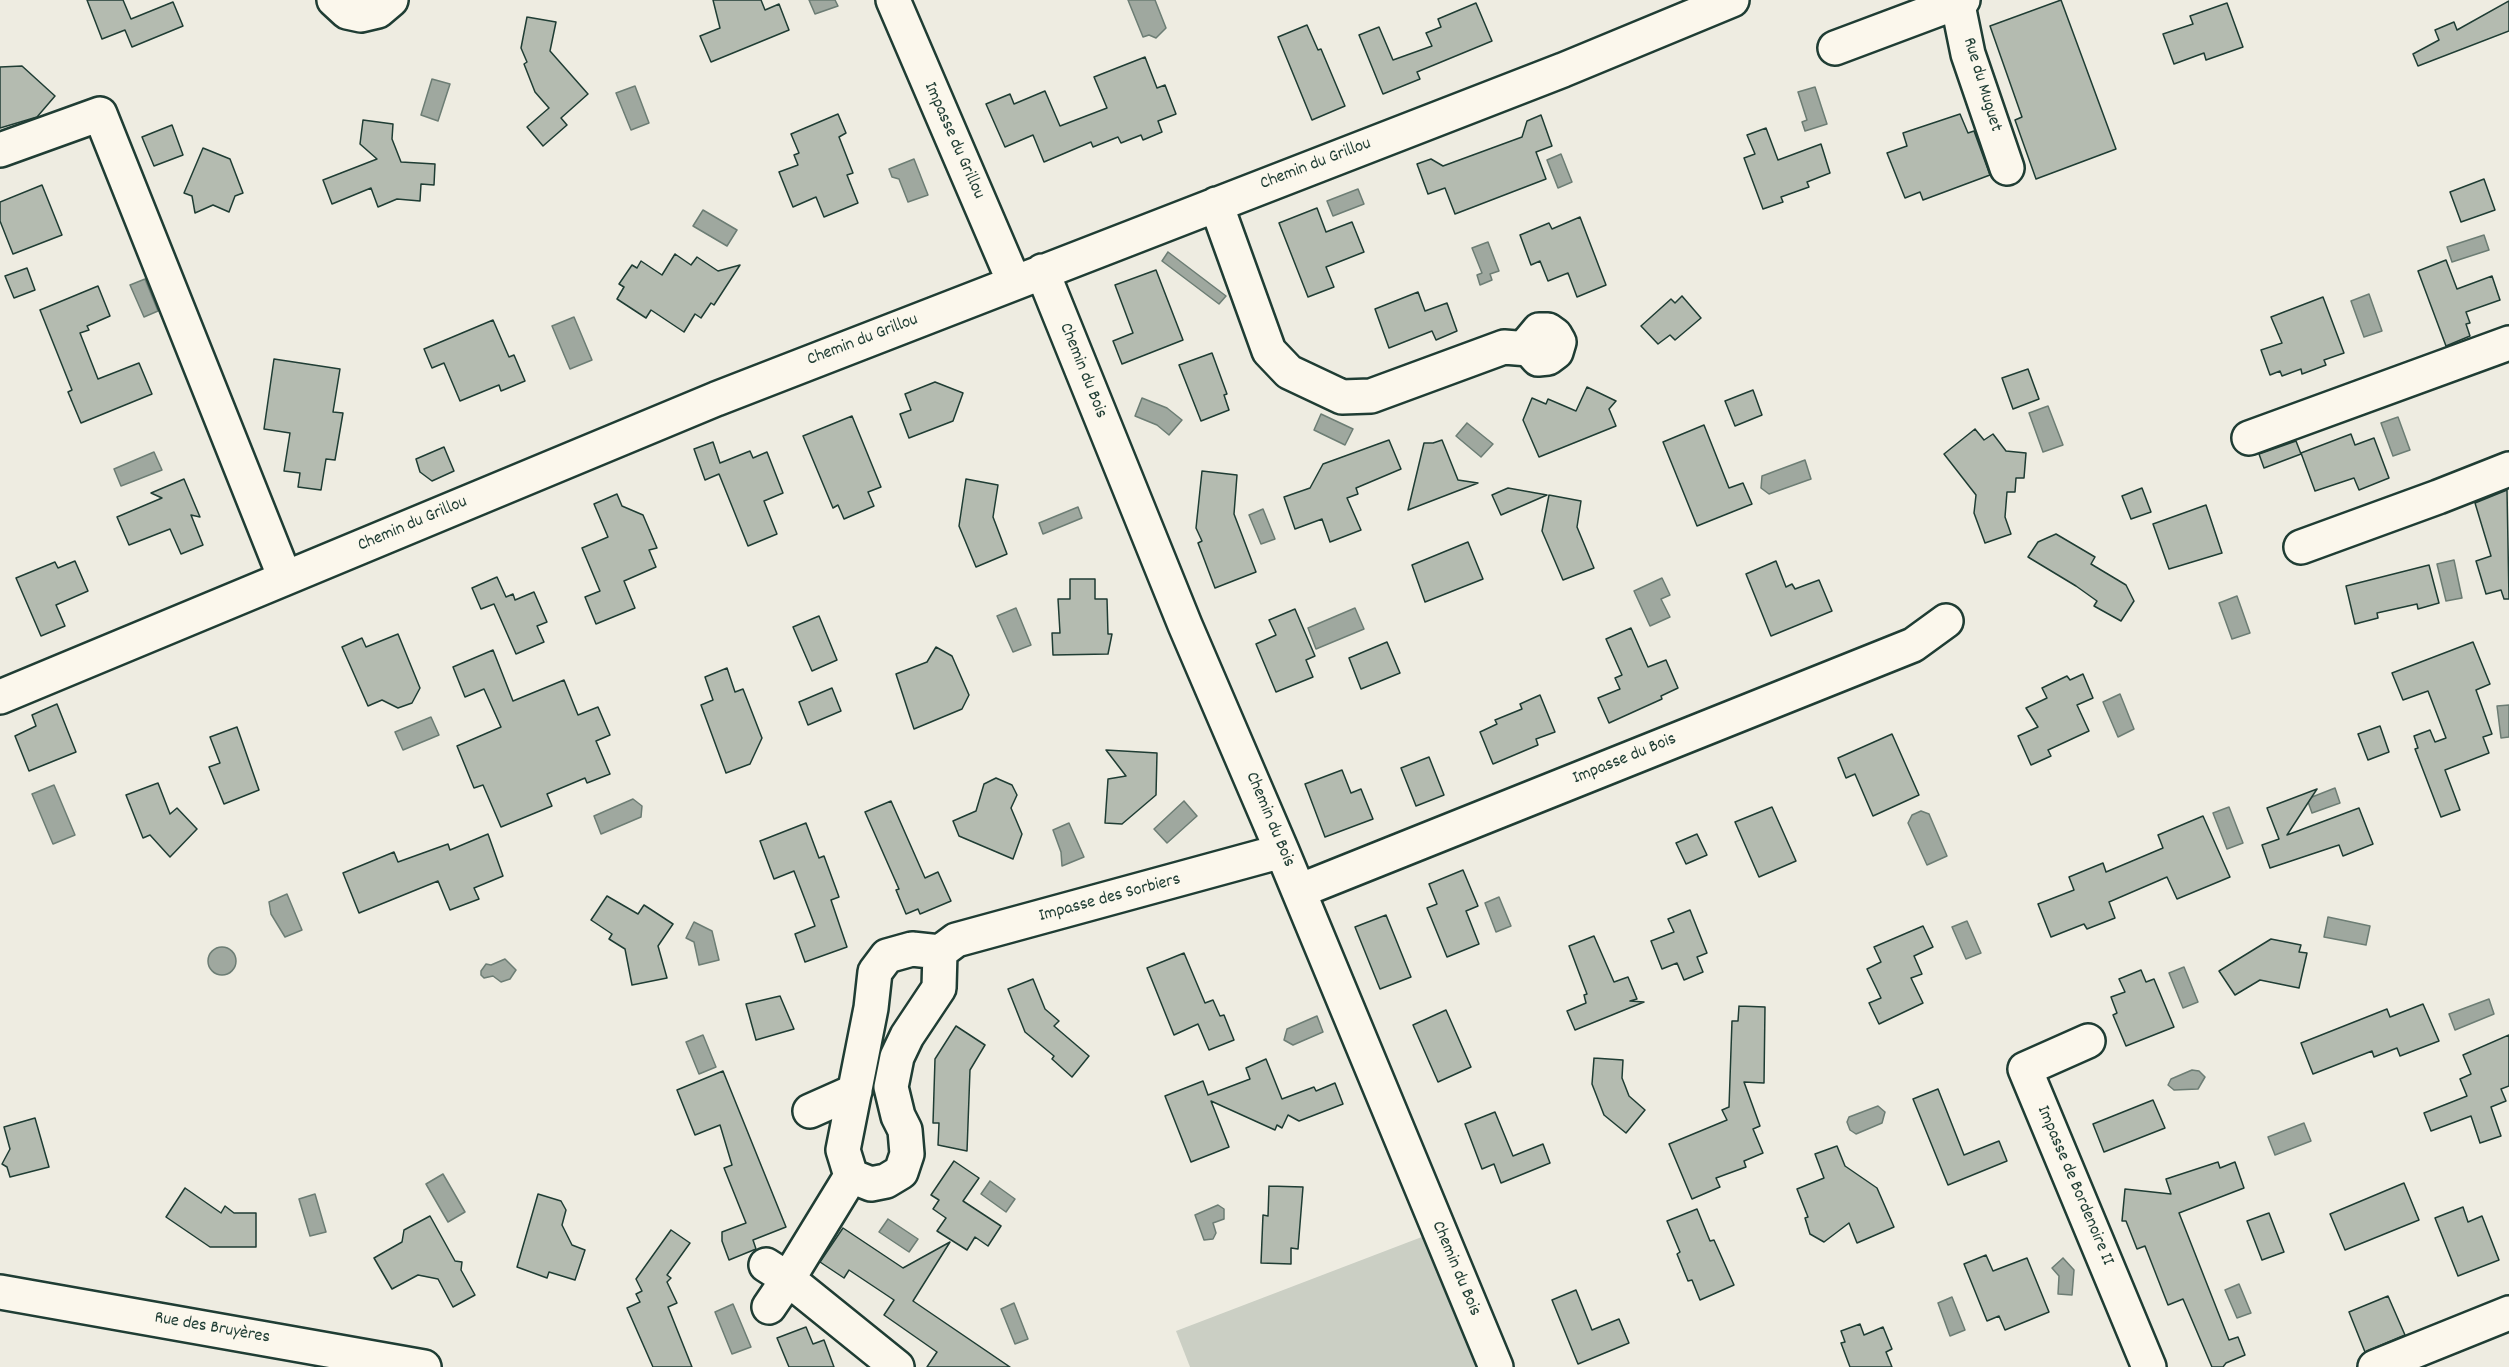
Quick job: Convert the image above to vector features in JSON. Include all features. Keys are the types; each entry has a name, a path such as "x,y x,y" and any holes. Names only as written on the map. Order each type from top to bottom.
{"street":[{"path":"334,0 347,12 361,15 378,12 391,0"},
{"name":"Impasse du Grillou","path":"893,0 1028,277"},
{"name":"Chemin du Grillou","path":"0,697 716,399 1563,70 1732,0"},
{"path":"1835,48 1959,1"},
{"name":"Rue du Muguet","path":"1959,1 1968,54 2007,168"},
{"path":"0,150 99,114 285,578"},
{"path":"1216,204 1269,351 1289,372 1331,392 1342,397 1371,396 1504,347 1529,349"},
{"name":"Chemin du Bois","path":"1028,277 1185,625 1299,891 1496,1367"},
{"path":"2249,438 2509,343"},
{"path":"2301,546 2509,469"},
{"name":"Impasse du Bois","path":"1299,891 1914,645 1946,621"},
{"name":"Impasse des Sorbiers","path":"940,952 957,940 1282,851"},
{"path":"912,949 940,952 939,988 907,1036 897,1057 891,1088 898,1116 905,1130 907,1154 901,1172 886,1181 871,1184 851,1176 843,1150 872,1008 875,972 887,956 912,949"},
{"name":"Impasse de Bordenoire II","path":"2088,1041 2025,1069 2149,1367"},
{"path":"810,1111 855,1091"},
{"path":"769,1307 777,1272 851,1176"},
{"path":"777,1272 897,1367"},
{"name":"Rue des Bruyères","path":"0,1292 424,1367"},
{"path":"2375,1367 2509,1313"}],"shaded area":[{"path":"809,0 835,0 838,6 815,14"},
{"path":"1128,0 1155,0 1166,28 1156,38 1149,35 1143,37"},
{"path":"432,79 450,84 438,121 421,115"},
{"path":"635,86 649,123 631,130 616,93"},
{"path":"1815,87 1827,124 1805,131 1802,122 1807,120 1798,92"},
{"path":"1561,154 1572,182 1558,188 1547,160"},
{"path":"914,159 928,195 908,202 899,179 892,177 889,169"},
{"path":"1358,189 1364,204 1333,216 1327,201"},
{"path":"703,210 737,230 727,246 693,226"},
{"path":"2484,235 2489,250 2452,262 2447,247"},
{"path":"1488,242 1499,271 1490,274 1492,280 1480,285 1477,275 1482,273 1472,248"},
{"path":"1168,252 1226,296 1219,304 1162,261"},
{"path":"145,279 158,311 144,317 130,285"},
{"path":"2369,294 2382,331 2364,337 2351,301"},
{"path":"574,317 592,360 570,369 552,326"},
{"path":"1142,398 1167,408 1182,420 1169,435 1157,425 1135,416"},
{"path":"2048,406 2063,445 2043,452 2029,413"},
{"path":"1321,414 1353,429 1345,445 1314,430"},
{"path":"2398,417 2410,450 2393,456 2381,423"},
{"path":"1467,423 1493,444 1481,457 1456,436"},
{"path":"154,452 162,470 121,486 114,469"},
{"path":"1805,460 1811,479 1769,494 1761,488 1762,476"},
{"path":"1078,507 1082,518 1043,534 1039,523"},
{"path":"1263,509 1275,539 1261,544 1249,515"},
{"path":"2454,560 2462,598 2446,601 2437,564"},
{"path":"1662,578 1670,595 1661,599 1670,617 1650,626 1634,591"},
{"path":"2237,596 2250,633 2232,639 2219,603"},
{"path":"1016,608 1031,645 1013,652 997,616"},
{"path":"1355,608 1364,629 1316,649 1308,628"},
{"path":"2120,694 2134,729 2118,737 2103,702"},
{"path":"2509,705 2509,737 2501,738 2497,706"},
{"path":"431,717 439,735 403,750 395,732"},
{"path":"54,785 75,835 53,844 32,794"},
{"path":"2335,788 2340,803 2312,813 2307,799"},
{"path":"633,799 642,806 641,817 601,834 594,816"},
{"path":"1184,801 1197,816 1167,843 1154,829"},
{"path":"2229,807 2243,843 2227,849 2213,813"},
{"path":"1921,811 1929,814 1947,856 1927,865 1908,823 1912,815"},
{"path":"1069,823 1084,857 1062,866 1061,852 1053,830"},
{"path":"287,894 302,930 285,937 271,914 269,902"},
{"path":"1499,897 1511,926 1496,932 1485,903"},
{"path":"2328,917 2370,926 2366,945 2324,937"},
{"path":"1967,921 1981,953 1966,959 1952,927"},
{"path":"694,922 712,931 719,960 699,965 694,942 686,938"},
{"path":"222,947 232,951 236,961 232,971 222,975 212,971 208,961 212,951"},
{"path":"505,959 516,970 510,979 501,982 493,976 484,978 481,975 486,964 491,965"},
{"path":"2184,967 2198,1002 2183,1008 2169,973"},
{"path":"2489,999 2494,1014 2455,1030 2449,1014"},
{"path":"1317,1016 1323,1032 1293,1045 1284,1040 1287,1029"},
{"path":"703,1035 716,1067 699,1074 686,1042"},
{"path":"2192,1070 2199,1071 2205,1077 2198,1089 2174,1090 2168,1085 2171,1079"},
{"path":"1878,1106 1885,1112 1882,1123 1856,1134 1850,1130 1847,1122 1849,1117"},
{"path":"2304,1123 2311,1141 2275,1155 2268,1137"},
{"path":"443,1174 465,1212 448,1222 426,1184"},
{"path":"990,1181 1015,1199 1006,1212 981,1194"},
{"path":"315,1194 326,1232 310,1236 299,1199"},
{"path":"1218,1205 1224,1209 1224,1219 1213,1223 1216,1233 1213,1239 1204,1240 1195,1215"},
{"path":"888,1219 918,1239 909,1252 879,1232"},
{"path":"1427,1235 1486,1367 1190,1367 1176,1331"},
{"path":"2063,1258 2074,1270 2072,1295 2058,1294 2059,1276 2052,1268"},
{"path":"2239,1284 2251,1313 2237,1318 2225,1290"},
{"path":"1952,1297 1965,1330 1950,1336 1938,1303"},
{"path":"1014,1303 1028,1339 1015,1344 1001,1309"},
{"path":"733,1304 751,1347 732,1354 715,1312"}],"building":[{"path":"87,0 123,0 131,19 173,2 183,26 132,47 125,30 102,39"},
{"path":"713,0 761,0 765,10 779,4 789,30 711,62 700,36 720,28"},
{"path":"2061,0 2116,149 2036,179 2015,120 2022,117 1990,26"},
{"path":"2509,1 2509,31 2418,66 2413,54 2439,40 2435,30 2454,22 2457,30"},
{"path":"1476,3 1492,41 1417,72 1420,79 1383,94 1359,35 1379,27 1393,60 1432,46 1426,33 1441,27 1438,19"},
{"path":"2227,3 2243,47 2206,60 2204,53 2174,64 2163,34 2193,24 2190,16"},
{"path":"527,17 556,22 550,51 588,94 561,118 567,125 543,146 527,127 549,108 535,92 524,64 527,62 521,48"},
{"path":"1307,25 1318,50 1321,49 1345,106 1312,120 1278,37"},
{"path":"1145,57 1157,88 1165,85 1176,114 1158,121 1162,132 1143,140 1141,135 1121,143 1118,137 1093,147 1091,142 1044,162 1033,135 1005,147 986,104 1010,94 1014,104 1045,91 1060,126 1107,108 1094,77"},
{"path":"22,66 55,96 37,117 0,128 0,67"},
{"path":"838,114 846,133 839,137 853,173 847,175 858,203 824,217 816,197 793,207 779,172 798,165 794,155 799,153 791,134"},
{"path":"1960,114 1968,133 1974,131 1990,175 1923,200 1920,192 1905,198 1887,153 1907,146 1903,133"},
{"path":"1541,115 1552,146 1536,152 1546,179 1455,214 1445,188 1428,194 1417,164 1431,159 1443,166 1522,137 1527,121"},
{"path":"363,120 393,124 392,139 401,162 435,164 434,185 421,184 420,201 397,199 378,207 371,188 332,204 323,180 377,159 360,144"},
{"path":"172,125 183,155 154,166 142,137"},
{"path":"1766,128 1778,160 1821,144 1830,173 1807,182 1809,187 1781,197 1783,202 1763,209 1744,158 1755,154 1747,135"},
{"path":"203,148 230,159 243,193 235,196 229,212 213,205 195,213 192,196 184,193"},
{"path":"2484,179 2495,210 2461,222 2450,192"},
{"path":"42,185 62,235 13,254 0,221 0,202"},
{"path":"1317,208 1326,232 1352,222 1364,252 1326,267 1334,287 1308,297 1279,223"},
{"path":"1580,217 1606,285 1577,297 1568,273 1548,281 1540,261 1531,265 1520,235 1549,223 1552,229"},
{"path":"675,254 691,265 697,257 718,271 740,265 714,305 711,303 701,318 695,314 684,332 651,310 646,318 617,299 624,287 619,284 632,265 637,268 641,261 662,275"},
{"path":"2446,260 2457,289 2492,276 2500,300 2466,312 2470,323 2466,324 2470,336 2446,346 2418,271"},
{"path":"27,268 35,290 14,298 5,276"},
{"path":"1156,270 1183,340 1122,364 1113,341 1133,333 1115,285"},
{"path":"98,286 110,316 87,326 89,330 80,333 98,379 139,363 152,394 81,423 68,392 72,390 40,310"},
{"path":"1418,292 1425,311 1447,303 1457,331 1436,340 1432,331 1389,348 1375,309"},
{"path":"1682,296 1701,318 1675,340 1670,335 1658,344 1641,326 1671,299 1675,303"},
{"path":"2323,297 2344,353 2324,360 2326,365 2302,374 2301,369 2282,376 2280,371 2270,375 2261,350 2282,343 2271,317"},
{"path":"493,320 509,357 514,355 525,381 501,391 499,385 460,401 444,363 432,368 424,349"},
{"path":"1212,353 1227,394 1224,395 1229,410 1201,421 1179,365"},
{"path":"274,359 340,369 333,412 343,413 335,460 326,459 321,490 298,487 300,473 284,471 290,433 264,429"},
{"path":"2028,369 2039,399 2013,409 2002,378"},
{"path":"935,382 963,393 953,421 909,438 900,414 911,410 905,394"},
{"path":"1587,387 1616,401 1609,409 1616,426 1539,457 1523,420 1532,398 1546,404 1548,399 1576,411"},
{"path":"1753,390 1762,415 1735,426 1725,401"},
{"path":"852,416 881,487 868,492 874,506 844,519 838,505 833,508 803,436"},
{"path":"1704,425 1729,488 1743,483 1752,504 1697,526 1663,442"},
{"path":"1975,429 1984,440 1993,434 2006,451 2026,453 2024,478 2016,478 2015,492 2007,492 2005,517 2011,534 1985,543 1974,513 1976,495 1944,454"},
{"path":"2351,434 2355,445 2374,438 2389,478 2359,490 2354,478 2315,491 2301,453"},
{"path":"1389,440 1401,469 1356,488 1358,494 1347,498 1361,530 1330,542 1322,519 1295,529 1284,497 1310,488 1323,464"},
{"path":"1442,440 1458,480 1478,483 1408,510 1424,443"},
{"path":"2296,441 2301,454 2264,468 2259,454"},
{"path":"713,442 720,463 750,451 753,458 767,452 783,493 764,501 777,534 748,546 719,474 705,480 694,449"},
{"path":"444,447 454,471 432,481 420,472 416,459"},
{"path":"1202,471 1237,475 1234,514 1256,572 1215,588 1198,543 1202,541 1196,528"},
{"path":"184,479 200,517 191,515 203,545 181,554 170,529 129,545 117,517 162,498 151,493"},
{"path":"966,479 998,485 993,517 1007,554 976,567 959,526"},
{"path":"1508,488 1547,495 1501,515 1492,495"},
{"path":"2142,488 2151,512 2131,519 2122,496"},
{"path":"2507,490 2509,599 2504,599 2501,590 2486,594 2476,561 2491,556 2475,503"},
{"path":"617,494 622,506 643,515 657,548 649,550 656,567 624,581 635,608 596,624 585,597 600,591 582,548 608,537 594,504"},
{"path":"1549,495 1581,501 1577,527 1594,568 1563,580 1542,531"},
{"path":"2206,505 2222,553 2169,569 2153,524"},
{"path":"2056,534 2095,557 2091,564 2126,585 2134,601 2121,621 2094,606 2097,601 2076,586 2028,557 2038,542"},
{"path":"1468,542 1483,579 1425,602 1412,565"},
{"path":"75,561 88,591 56,605 65,626 41,636 16,578 55,562 58,568"},
{"path":"1776,561 1786,587 1792,584 1795,589 1819,580 1832,611 1771,636 1746,574"},
{"path":"2429,565 2439,603 2418,609 2417,604 2377,613 2378,618 2355,624 2346,586"},
{"path":"497,577 506,597 513,594 515,600 534,592 547,622 537,626 544,642 516,654 494,604 481,609 472,588"},
{"path":"1070,579 1095,579 1095,599 1107,599 1108,634 1112,634 1108,654 1053,655 1052,633 1060,633 1058,599 1070,599"},
{"path":"1295,609 1315,656 1306,660 1313,677 1276,692 1256,644 1276,635 1269,620"},
{"path":"819,616 837,660 812,671 793,627"},
{"path":"1631,628 1648,667 1666,660 1678,688 1661,696 1662,699 1609,723 1598,698 1620,689 1615,678 1622,675 1606,639"},
{"path":"398,634 420,688 412,703 398,708 382,700 368,706 342,647 362,638 366,647"},
{"path":"1387,642 1400,673 1361,689 1349,658"},
{"path":"2473,642 2490,684 2476,690 2492,734 2483,737 2489,753 2445,770 2460,810 2441,817 2415,749 2418,748 2414,736 2430,730 2435,742 2446,738 2428,691 2403,700 2392,673"},
{"path":"936,647 952,656 969,695 962,709 914,729 896,674 927,662"},
{"path":"493,650 513,701 564,680 578,715 598,707 610,735 596,741 610,774 587,783 585,778 547,794 552,806 501,827 483,785 474,788 457,746 501,727 484,689 465,697 453,667"},
{"path":"727,668 735,692 743,689 762,738 750,764 726,773 701,705 713,700 705,677"},
{"path":"2083,674 2093,698 2077,705 2089,731 2048,750 2051,756 2031,765 2018,736 2038,727 2026,708 2047,698 2042,688 2067,676 2070,680"},
{"path":"832,688 841,711 808,725 799,702"},
{"path":"1540,695 1555,732 1536,739 1538,745 1493,764 1480,732 1497,724 1495,720 1522,709 1520,704"},
{"path":"57,704 76,752 29,771 15,736 36,726 32,715"},
{"path":"2380,726 2389,752 2368,760 2358,734"},
{"path":"237,727 259,790 224,804 209,767 220,763 210,737"},
{"path":"1892,734 1919,795 1873,816 1855,774 1846,778 1838,758"},
{"path":"1106,750 1157,753 1156,795 1122,824 1105,823 1108,779 1126,776"},
{"path":"1429,757 1444,795 1416,806 1401,768"},
{"path":"1342,770 1351,793 1361,789 1373,819 1325,837 1305,784"},
{"path":"996,778 1012,785 1017,795 1011,808 1022,834 1013,859 959,836 953,821 976,811 984,784"},
{"path":"158,783 170,814 177,808 197,829 170,857 150,835 143,838 126,795"},
{"path":"2317,789 2287,835 2359,808 2373,844 2343,856 2339,845 2270,868 2262,845 2279,839 2267,808"},
{"path":"891,801 925,878 938,872 951,901 920,914 918,909 906,914 896,890 899,889 865,812"},
{"path":"1772,807 1796,861 1759,877 1735,822"},
{"path":"2203,816 2230,877 2177,899 2167,877 2109,902 2115,918 2087,929 2084,924 2051,937 2038,904 2074,890 2069,877 2103,863 2106,872 2163,848 2158,835"},
{"path":"806,823 819,858 824,856 839,897 831,900 847,947 805,962 795,934 815,926 794,871 774,879 760,841"},
{"path":"488,834 503,876 474,888 479,899 450,910 438,881 359,913 343,873 394,852 398,862 448,844 450,850"},
{"path":"1697,834 1707,855 1686,864 1676,843"},
{"path":"1463,870 1478,906 1466,911 1479,944 1447,957 1427,908 1437,904 1429,884"},
{"path":"607,896 638,914 644,905 673,924 658,946 667,978 632,985 625,949 609,939 612,934 591,920"},
{"path":"1690,910 1707,953 1697,957 1703,972 1684,980 1677,963 1662,969 1651,941 1674,932 1668,919"},
{"path":"1386,915 1411,977 1380,989 1355,927"},
{"path":"1923,926 1933,947 1914,956 1922,974 1911,978 1923,1003 1879,1024 1869,1003 1881,998 1867,969 1881,962 1874,947"},
{"path":"1594,936 1614,982 1628,977 1637,999 1630,1001 1644,1002 1575,1030 1567,1011 1586,1003 1584,995 1587,994 1569,946"},
{"path":"2271,939 2301,945 2299,952 2307,953 2299,988 2260,980 2235,995 2219,971"},
{"path":"1184,953 1205,1003 1213,1000 1220,1016 1224,1015 1234,1040 1209,1050 1198,1024 1174,1035 1147,968"},
{"path":"2141,970 2146,982 2154,979 2174,1027 2126,1046 2113,1015 2117,1013 2111,997 2125,992 2119,979"},
{"path":"1033,979 1045,1009 1059,1021 1054,1026 1089,1056 1072,1077 1052,1059 1054,1056 1025,1032 1008,989"},
{"path":"780,996 794,1029 756,1040 746,1004"},
{"path":"2423,1004 2439,1041 2400,1056 2397,1048 2374,1057 2372,1051 2313,1074 2301,1043 2387,1009 2390,1017"},
{"path":"1739,1006 1765,1007 1764,1083 1744,1082 1760,1126 1753,1129 1763,1153 1744,1161 1746,1167 1716,1178 1720,1187 1692,1199 1669,1144 1727,1120 1722,1110 1729,1107 1732,1021 1738,1021"},
{"path":"1446,1010 1471,1067 1438,1082 1413,1025"},
{"path":"956,1026 985,1045 970,1070 967,1151 938,1145 939,1123 933,1123 935,1059"},
{"path":"2509,1035 2509,1086 2501,1089 2506,1101 2491,1107 2501,1136 2480,1143 2471,1116 2431,1131 2424,1113 2467,1096 2460,1079 2471,1074 2463,1055"},
{"path":"1594,1058 1623,1060 1622,1078 1629,1096 1645,1110 1626,1133 1604,1115 1592,1084"},
{"path":"1266,1059 1282,1099 1314,1087 1316,1091 1335,1083 1343,1104 1299,1121 1288,1115 1282,1128 1277,1125 1275,1130 1211,1101 1229,1147 1191,1162 1165,1096 1203,1081 1208,1095 1250,1079 1246,1068"},
{"path":"723,1071 786,1227 753,1240 756,1249 729,1260 722,1241 722,1232 746,1223 724,1168 732,1165 720,1125 695,1135 677,1090"},
{"path":"1938,1089 1964,1155 1999,1141 2007,1161 1948,1185 1913,1099"},
{"path":"2153,1100 2165,1128 2104,1152 2093,1124"},
{"path":"1495,1112 1513,1156 1543,1144 1550,1163 1501,1183 1494,1164 1482,1169 1465,1124"},
{"path":"35,1118 49,1167 10,1177 7,1167 2,1164 10,1149 4,1127"},
{"path":"1837,1146 1845,1166 1877,1188 1894,1227 1857,1243 1849,1223 1824,1242 1810,1234 1805,1218 1808,1217 1797,1189 1824,1178 1815,1154"},
{"path":"954,1161 979,1178 963,1201 1001,1226 988,1246 975,1237 967,1250 937,1231 946,1218 933,1209 939,1200 931,1195"},
{"path":"2218,1162 2220,1168 2235,1162 2244,1188 2179,1213 2229,1340 2238,1337 2245,1355 2226,1363 2223,1367 2212,1367 2183,1299 2168,1305 2145,1246 2137,1249 2126,1221 2122,1221 2125,1189 2171,1194 2166,1179"},
{"path":"2404,1183 2419,1220 2345,1250 2330,1214"},
{"path":"1269,1186 1303,1187 1298,1249 1291,1248 1291,1264 1261,1263 1263,1215 1268,1216"},
{"path":"185,1188 221,1213 225,1206 234,1213 256,1213 256,1247 210,1247 166,1217"},
{"path":"538,1194 561,1201 566,1210 562,1225 572,1245 585,1250 575,1280 549,1272 547,1278 517,1267"},
{"path":"2463,1207 2468,1222 2482,1216 2499,1260 2458,1276 2435,1218"},
{"path":"1697,1209 1710,1241 1714,1240 1734,1285 1700,1300 1692,1280 1688,1281 1677,1254 1680,1252 1667,1221"},
{"path":"2269,1213 2284,1252 2262,1260 2247,1221"},
{"path":"430,1216 455,1261 462,1262 461,1270 475,1295 453,1307 438,1279 418,1275 392,1289 374,1258 402,1242 404,1230"},
{"path":"843,1228 903,1268 950,1242 913,1301 1010,1367 927,1367 937,1352 884,1315 894,1300 849,1270 844,1278 820,1262"},
{"path":"671,1230 690,1243 667,1275 671,1278 667,1282 677,1303 668,1307 692,1367 653,1367 627,1308 640,1302 636,1294 642,1291 636,1279"},
{"path":"1986,1255 1993,1271 2027,1258 2049,1312 2005,1330 1999,1316 1987,1321 1964,1264"},
{"path":"1576,1290 1592,1330 1619,1319 1629,1343 1578,1364 1552,1300"},
{"path":"2388,1296 2405,1335 2365,1352 2349,1312"},
{"path":"1860,1324 1864,1335 1883,1327 1892,1349 1886,1352 1892,1367 1850,1367 1841,1343 1845,1342 1841,1331"},
{"path":"806,1327 813,1344 824,1340 834,1367 789,1367 777,1338"}]}
